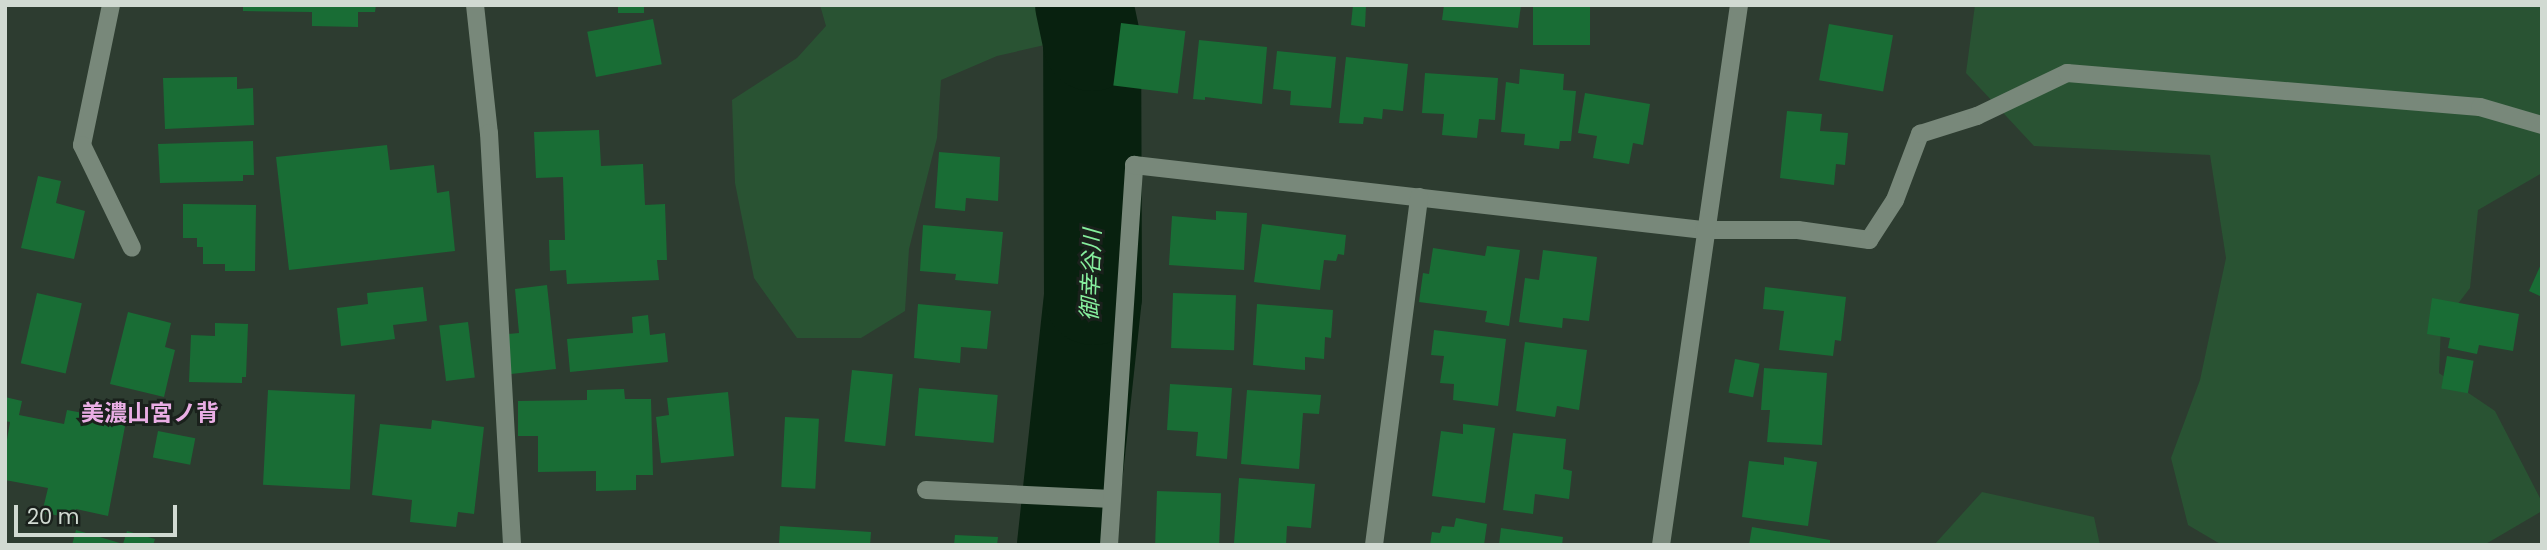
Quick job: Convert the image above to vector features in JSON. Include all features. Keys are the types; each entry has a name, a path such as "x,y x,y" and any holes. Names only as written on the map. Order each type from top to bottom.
{"street":[{"path":"111,5 82,145 132,248"},
{"path":"475,5 489,133 512,545"},
{"path":"1661,545 1704,230 1739,5"},
{"path":"1110,545 1106,498 1134,165 1704,230 1798,230 1869,240 1895,200 1920,134 1977,116 2067,73 2480,107 2542,125"},
{"path":"1374,545 1419,197"},
{"path":"926,491 1106,498"}],"green space":[{"path":"820,5 1054,5 1049,44 997,56 941,80 937,138 909,249 905,311 861,338 797,338 754,278 735,183 732,100 797,58 826,26"},
{"path":"1975,5 2542,5 2542,173 2478,210 2470,288 2441,326 2439,373 2495,411 2542,502 2542,511 2484,545 2222,545 2188,525 2171,458 2200,380 2226,258 2210,155 2034,146 1966,73"},
{"path":"1982,492 2094,517 2100,545 1934,545"}],"building":[{"path":"243,5 376,5 375,12 358,12 358,27 312,26 312,12 243,11"},
{"path":"618,5 644,5 644,13 618,13"},
{"path":"1353,5 1366,5 1365,27 1351,25"},
{"path":"1444,5 1521,5 1518,28 1442,20"},
{"path":"1533,5 1590,5 1590,45 1533,45"},
{"path":"653,19 662,64 596,77 587,32"},
{"path":"1121,23 1186,31 1178,93 1113,86"},
{"path":"1829,24 1893,35 1883,91 1819,80"},
{"path":"1199,40 1267,47 1262,104 1205,97 1205,100 1193,99"},
{"path":"1277,51 1336,57 1331,108 1290,105 1291,91 1273,89"},
{"path":"1346,57 1408,64 1403,111 1383,109 1382,119 1364,117 1363,124 1339,123"},
{"path":"1520,69 1564,74 1563,90 1576,91 1571,141 1560,141 1559,149 1524,145 1525,134 1501,132 1506,82 1519,84"},
{"path":"1425,73 1498,78 1495,120 1479,119 1477,138 1442,135 1444,114 1422,113"},
{"path":"237,77 237,89 253,88 254,125 165,129 163,78"},
{"path":"1585,93 1650,104 1643,145 1633,143 1629,164 1593,158 1597,136 1578,133"},
{"path":"1787,111 1822,114 1820,131 1848,133 1845,165 1836,164 1834,185 1780,178"},
{"path":"599,130 601,166 643,164 645,205 665,204 667,260 657,260 659,280 567,284 566,270 550,271 549,240 565,240 563,177 536,178 534,132"},
{"path":"253,141 254,175 243,175 243,181 160,183 158,144"},
{"path":"387,145 390,170 434,165 437,193 449,191 455,251 289,270 276,157"},
{"path":"939,152 1000,157 998,201 966,198 965,211 935,208"},
{"path":"38,176 61,181 56,203 85,211 74,259 21,248"},
{"path":"183,204 256,205 255,271 225,271 225,264 203,264 203,247 197,247 197,238 183,238"},
{"path":"1216,211 1247,213 1244,270 1169,265 1172,216 1216,220"},
{"path":"1262,224 1346,235 1344,255 1338,254 1336,261 1324,260 1320,290 1254,282"},
{"path":"923,225 1003,232 998,284 955,280 956,274 920,271"},
{"path":"1487,246 1520,250 1509,326 1485,322 1487,311 1419,302 1423,273 1429,274 1433,248 1485,256"},
{"path":"1543,250 1597,257 1589,321 1563,318 1562,328 1519,322 1525,278 1539,280"},
{"path":"2542,262 2542,297 2529,291"},
{"path":"547,285 556,369 511,374 507,334 519,333 515,289"},
{"path":"423,287 427,321 393,325 395,339 341,346 337,308 368,304 367,293"},
{"path":"1765,287 1846,297 1841,341 1835,340 1833,356 1779,350 1784,311 1763,309"},
{"path":"37,293 82,303 66,374 21,363"},
{"path":"1173,293 1236,295 1234,350 1171,348"},
{"path":"2432,298 2519,314 2513,351 2479,345 2477,354 2448,348 2450,338 2427,334"},
{"path":"918,304 991,311 987,349 961,347 960,363 914,358"},
{"path":"1257,304 1333,310 1331,338 1325,337 1324,359 1305,357 1305,370 1253,365"},
{"path":"128,312 171,323 165,347 175,350 164,397 110,384"},
{"path":"648,315 650,335 665,333 668,362 570,372 567,339 633,333 632,317"},
{"path":"468,322 475,378 446,381 439,326"},
{"path":"215,323 248,324 246,377 242,377 242,383 189,382 191,335 215,336"},
{"path":"1434,330 1506,339 1498,406 1453,400 1454,384 1440,383 1444,356 1431,355"},
{"path":"1525,342 1587,350 1579,410 1557,406 1555,417 1516,411"},
{"path":"2447,356 2474,361 2468,393 2441,388"},
{"path":"1735,359 1760,364 1753,397 1729,392"},
{"path":"1764,368 1827,373 1822,445 1767,442 1770,410 1761,410"},
{"path":"852,370 893,374 885,446 844,442"},
{"path":"1170,384 1232,388 1227,459 1196,456 1198,432 1167,430"},
{"path":"919,388 998,395 994,443 915,436"},
{"path":"624,389 625,399 651,399 653,475 636,475 636,490 596,491 596,471 538,472 538,436 518,436 518,401 587,400 587,390"},
{"path":"268,390 355,395 350,489 263,485"},
{"path":"1247,390 1321,395 1319,414 1303,413 1299,469 1241,464"},
{"path":"728,392 734,456 661,463 656,417 669,415 667,398"},
{"path":"5,397 22,401 19,415 64,424 67,410 126,421 108,516 76,509 74,518 42,513 48,488 5,480 5,451 10,422 5,421"},
{"path":"785,417 819,419 815,489 781,487"},
{"path":"432,420 484,427 474,514 458,512 456,527 410,522 412,500 372,495 380,424 431,429"},
{"path":"1463,424 1495,428 1485,503 1432,496 1441,431 1463,434"},
{"path":"158,431 195,438 190,465 153,458"},
{"path":"1513,433 1566,439 1563,469 1572,471 1569,499 1535,494 1533,514 1503,510"},
{"path":"1784,457 1817,462 1808,526 1742,517 1749,461 1784,465"},
{"path":"1239,478 1315,484 1311,528 1287,526 1286,545 1234,543"},
{"path":"1157,491 1221,493 1219,545 1155,544"},
{"path":"1456,518 1487,524 1484,545 1430,545 1432,532 1440,533 1442,526 1454,527"},
{"path":"780,526 871,532 870,545 779,545"},
{"path":"1752,527 1830,540 1830,545 1749,545"},
{"path":"1501,528 1563,537 1562,545 1499,545"},
{"path":"76,530 123,544 127,531 155,539 153,545 72,545"},
{"path":"955,535 998,537 997,545 954,545"}],"waterway":[{"name":"御幸谷川","path":"1066,545 1093,296 1092,42 1084,5"}],"district":[{"name":"美濃山宮ノ背","path":"150,413"}]}
